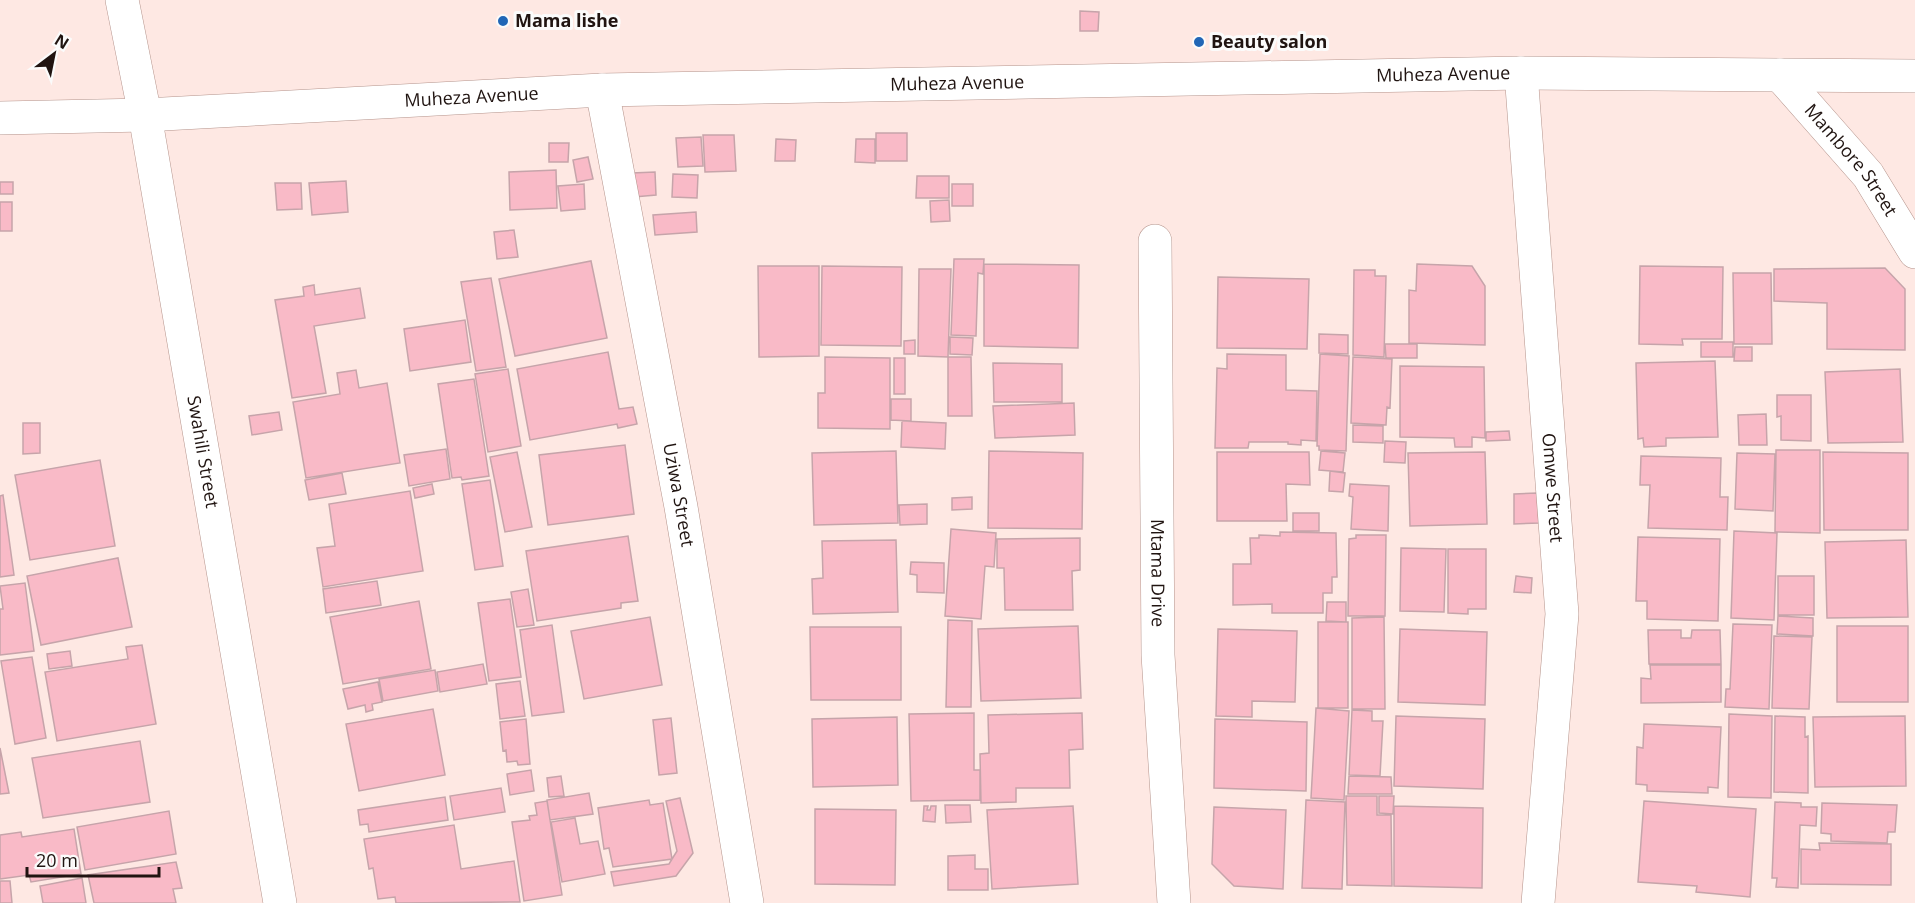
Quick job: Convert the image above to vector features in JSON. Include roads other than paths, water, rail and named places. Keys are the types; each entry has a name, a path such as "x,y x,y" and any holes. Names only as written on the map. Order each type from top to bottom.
{"street":[{"name":"Swahili Street","path":"122,0 145,115 280,903"},
{"name":"Muheza Avenue","path":"0,117 145,115 602,90 1521,73 1915,76"},
{"name":"Omwe Street","path":"1521,73 1562,614 1538,903"},
{"name":"Mambore Street","path":"1780,75 1868,175 1915,252"},
{"name":"Uziwa Street","path":"602,90 681,507 747,903"},
{"name":"Mtama Drive","path":"1155,241 1158,655 1174,903"}],"place":[{"name":"Mama lishe","path":"503,21"},
{"name":"Beauty salon","path":"1199,42"}]}
